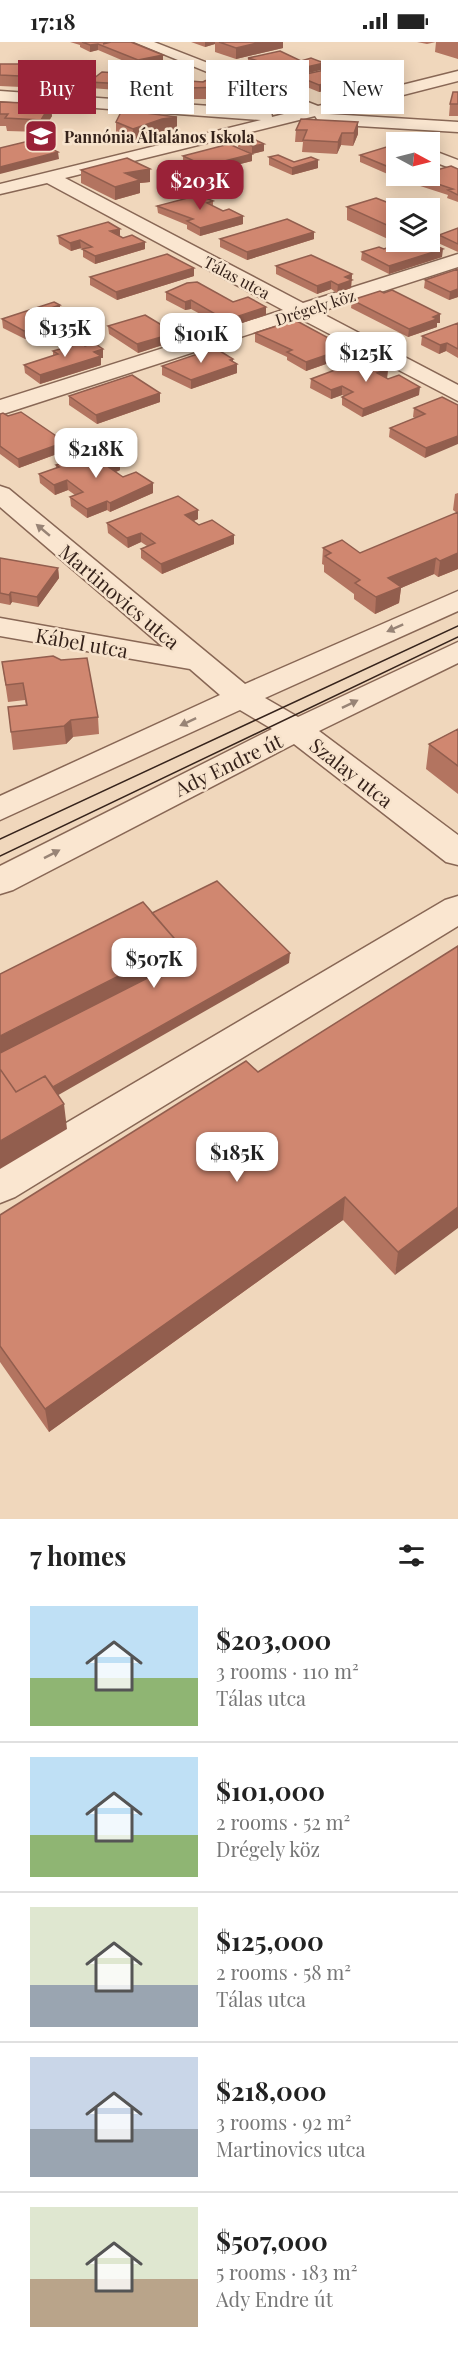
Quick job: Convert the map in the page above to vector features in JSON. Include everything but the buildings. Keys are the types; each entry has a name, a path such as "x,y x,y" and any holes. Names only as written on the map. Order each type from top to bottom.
{"street":[{"path":"141,42 386,138"},
{"path":"0,189 458,76"},
{"path":"0,96 458,127"},
{"path":"440,159 458,166"},
{"name":"Tálas utca","path":"49,177 458,394"},
{"name":"Drégely köz","path":"0,408 458,260"},
{"name":"Martinovics utca","path":"0,494 241,697"},
{"path":"0,809 241,697 458,600"},
{"name":"Kábel utca","path":"0,627 200,663"},
{"name":"Ady Endre út","path":"0,880 458,651"},
{"name":"Szalay utca","path":"241,697 297,730 458,853"},
{"path":"0,1184 458,909"}],"tram line":[{"path":"0,839 458,626"},
{"path":"0,856 458,637"}],"place":[{"name":"Pannónia Általános Iskola","path":"41,136"}]}
